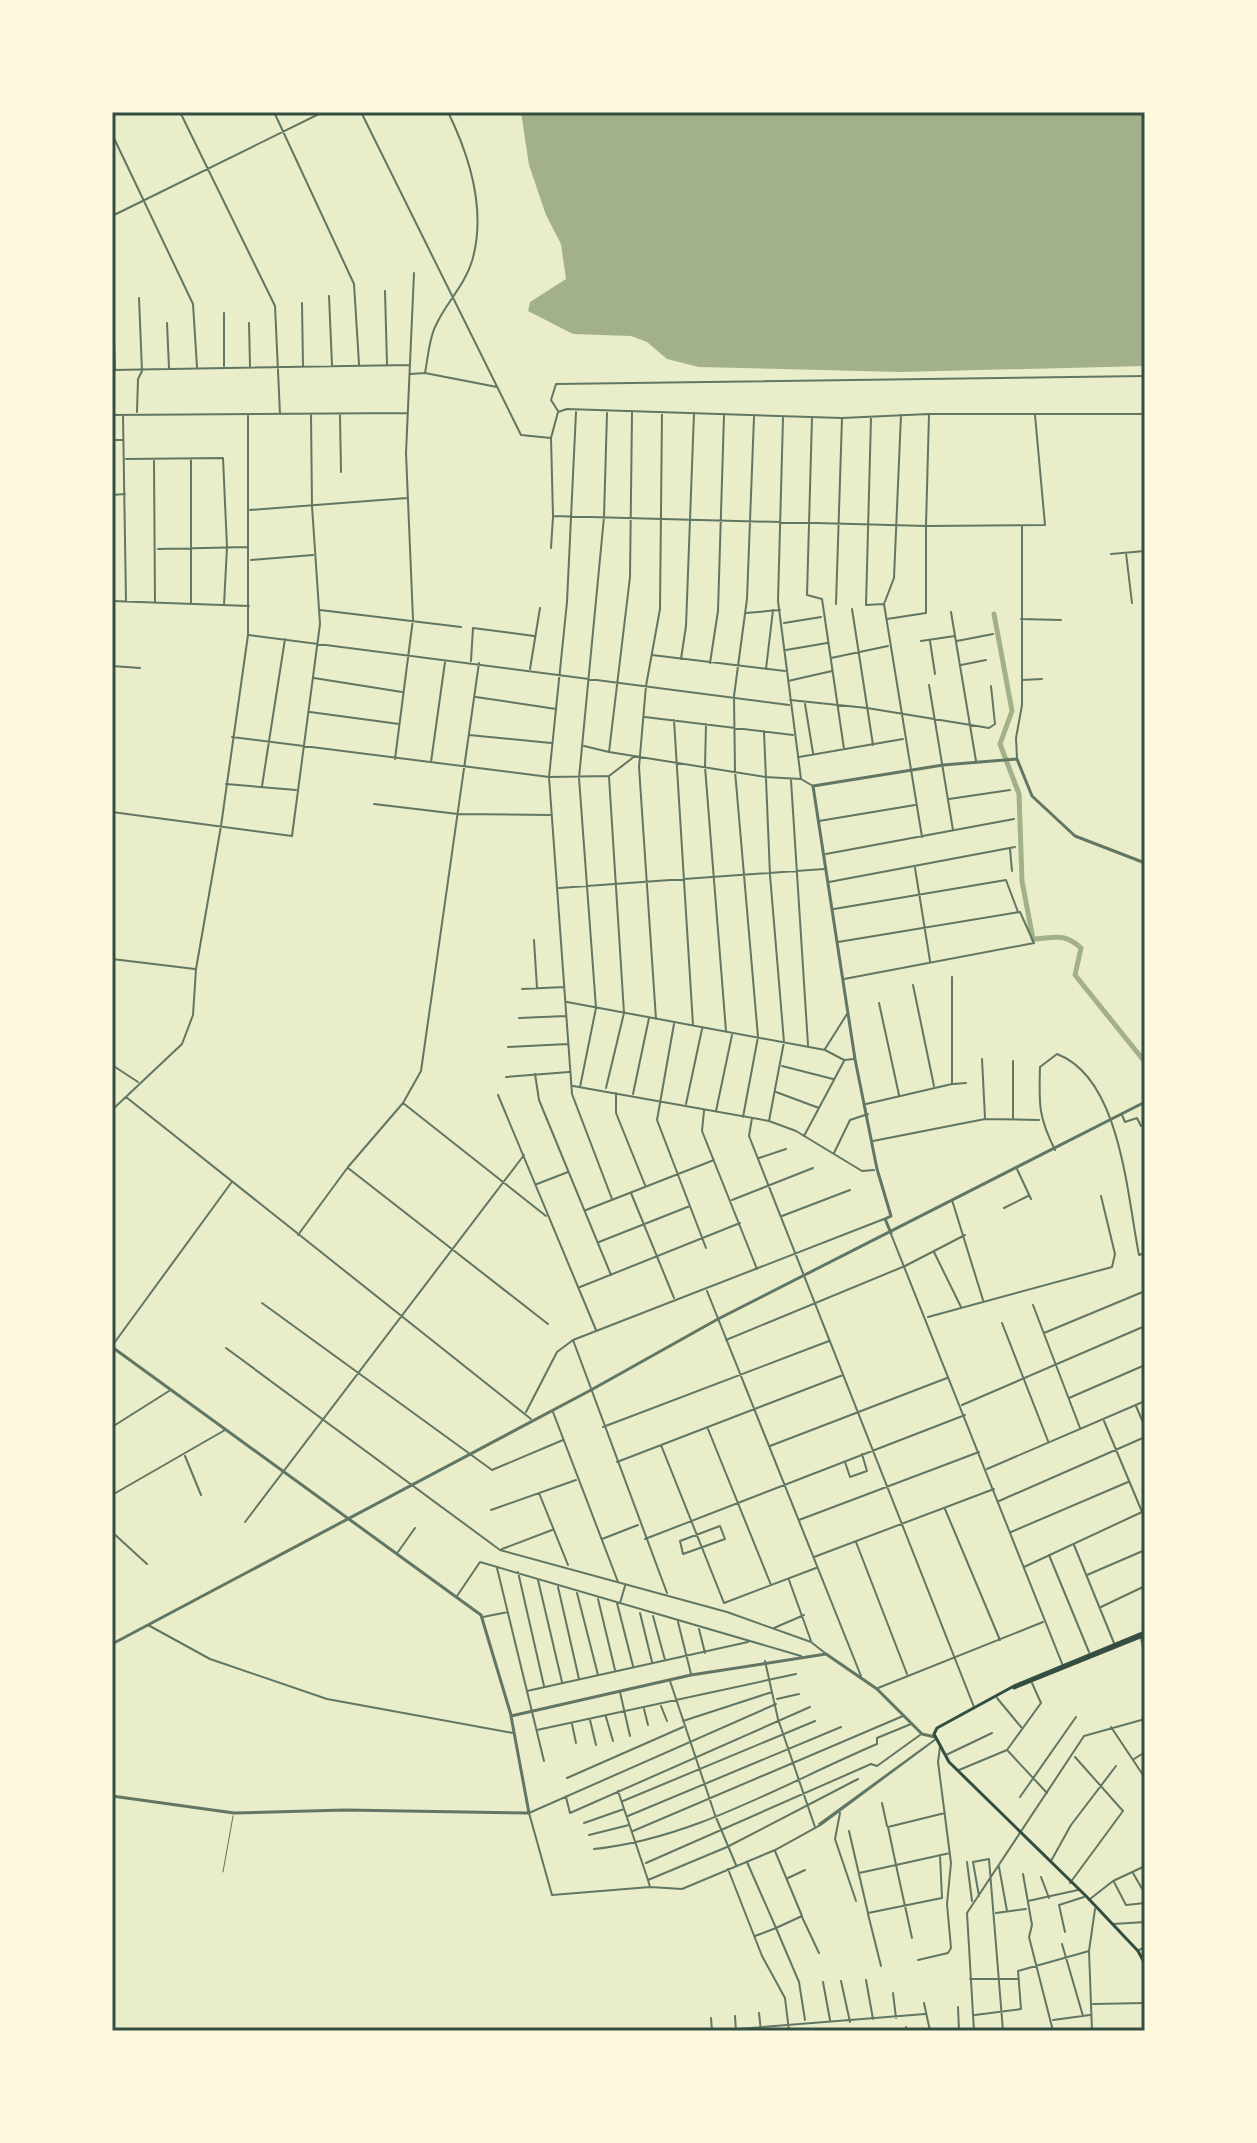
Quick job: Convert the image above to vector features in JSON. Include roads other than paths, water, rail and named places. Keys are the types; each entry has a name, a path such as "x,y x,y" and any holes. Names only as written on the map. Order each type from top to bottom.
{"main road":[{"path":"1014,1688 1032,1683 1090,1654 1144,1635"},
{"path":"1144,1635 1014,1688 937,1728 934,1740 958,1771 1138,1951 1145,1964"}],"street":[{"path":"180,112 275,306 280,414"},
{"path":"274,112 354,284 359,366"},
{"path":"112,216 323,112"},
{"path":"361,112 521,435 551,438"},
{"path":"425,373 435,325 454,299 472,261 477,225 473,168 448,112"},
{"path":"112,134 193,304 197,369"},
{"path":"395,759 413,619 407,413 414,273"},
{"path":"112,283 113,370 409,365"},
{"path":"385,291 387,366"},
{"path":"329,296 332,367"},
{"path":"137,414 138,379 142,371 139,298"},
{"path":"302,303 303,367"},
{"path":"224,313 224,368"},
{"path":"167,323 169,370"},
{"path":"249,323 250,367"},
{"path":"409,375 425,373 497,387"},
{"path":"551,548 551,438 558,412 551,400 556,384 1145,376"},
{"path":"576,411 573,516 549,777 572,1086 612,1199"},
{"path":"609,752 632,518 632,411"},
{"path":"558,412 662,411 842,418 901,414 1145,414"},
{"path":"656,1019 638,756 646,686 660,609 662,411"},
{"path":"580,1087 596,1008 579,778 604,517 607,412"},
{"path":"681,659 691,520 694,412"},
{"path":"112,415 407,413"},
{"path":"710,663 718,611 724,413"},
{"path":"123,414 126,601"},
{"path":"340,414 341,472"},
{"path":"901,414 894,578 884,604 888,646 922,837"},
{"path":"885,619 926,613 929,414"},
{"path":"553,516 926,526 1045,525 1035,414"},
{"path":"112,1110 182,1044 189,1031 248,635 248,415"},
{"path":"112,812 292,836 319,642 311,415"},
{"path":"743,1117 758,1037 735,771 734,696 745,613 754,416"},
{"path":"783,417 778,601 782,610 788,700 801,779"},
{"path":"812,417 807,595 822,599 822,617 844,749"},
{"path":"871,417 866,605 884,604"},
{"path":"836,604 842,418"},
{"path":"112,440 124,440"},
{"path":"191,458 191,603"},
{"path":"126,459 223,458 227,547 224,605"},
{"path":"154,459 155,603"},
{"path":"112,495 125,494"},
{"path":"248,510 409,498"},
{"path":"1022,526 1021,680 1014,759 1032,796 1075,836 1145,863"},
{"path":"157,549 250,547"},
{"path":"1111,554 1145,551"},
{"path":"1126,553 1132,603"},
{"path":"250,560 315,555"},
{"path":"112,601 250,606"},
{"path":"530,671 540,608"},
{"path":"852,609 873,745"},
{"path":"319,610 461,627"},
{"path":"766,669 773,610"},
{"path":"745,613 782,610"},
{"path":"951,612 977,762"},
{"path":"783,623 822,617"},
{"path":"1020,619 1061,620"},
{"path":"471,662 473,628 534,636"},
{"path":"956,641 993,634"},
{"path":"248,635 789,705"},
{"path":"921,641 955,636"},
{"path":"262,786 285,638"},
{"path":"930,640 935,674"},
{"path":"785,650 827,643"},
{"path":"830,658 888,646"},
{"path":"651,655 786,671"},
{"path":"431,763 445,660"},
{"path":"959,666 986,660"},
{"path":"298,1235 348,1167 403,1103 417,1081 424,1060 479,663"},
{"path":"112,666 140,668"},
{"path":"787,681 832,671"},
{"path":"313,677 402,692"},
{"path":"1021,680 1042,679"},
{"path":"929,685 953,831"},
{"path":"788,700 994,726 991,686"},
{"path":"475,697 556,709"},
{"path":"805,703 813,754"},
{"path":"309,712 399,724"},
{"path":"644,717 793,735"},
{"path":"674,720 693,1025"},
{"path":"706,724 705,767 726,1031"},
{"path":"764,731 770,875 784,1042 769,1121"},
{"path":"468,734 553,743"},
{"path":"232,737 549,777 609,776 638,756"},
{"path":"798,758 904,739"},
{"path":"583,746 765,777 801,779 813,786 943,765 1014,759"},
{"path":"605,1091 624,1013 609,776"},
{"path":"791,779 808,1047"},
{"path":"226,784 297,790"},
{"path":"525,1413 557,1352 573,1340 891,1216 877,1169 855,1059 813,786"},
{"path":"948,799 1010,790"},
{"path":"374,804 458,814 551,815"},
{"path":"818,821 916,805"},
{"path":"825,854 1014,819"},
{"path":"828,883 1015,847"},
{"path":"1010,848 1012,871"},
{"path":"915,866 930,962"},
{"path":"558,888 826,869"},
{"path":"833,912 1006,880 1018,912"},
{"path":"837,942 1018,912 1023,913 1033,945 842,979"},
{"path":"534,940 537,988"},
{"path":"112,959 196,969"},
{"path":"952,977 952,1084"},
{"path":"913,985 934,1087"},
{"path":"522,989 565,987"},
{"path":"566,1002 825,1050 844,1060 855,1059"},
{"path":"879,1003 900,1096"},
{"path":"825,1050 847,1014"},
{"path":"519,1018 567,1016"},
{"path":"633,1095 649,1018"},
{"path":"674,1023 657,1120 706,1248"},
{"path":"686,1106 702,1029"},
{"path":"715,1112 732,1033"},
{"path":"508,1047 569,1044"},
{"path":"1055,1150 1040,1120 1040,1067 1057,1054 1079,1068 1113,1119 1139,1255 1145,1253"},
{"path":"982,1059 985,1119"},
{"path":"804,1136 844,1060"},
{"path":"1013,1061 1013,1119"},
{"path":"112,1065 139,1083"},
{"path":"780,1066 834,1079"},
{"path":"506,1077 570,1072"},
{"path":"535,1074 539,1100 611,1275"},
{"path":"866,1104 934,1087 966,1083"},
{"path":"572,1086 769,1121 804,1136 862,1171 877,1169"},
{"path":"616,1092 616,1113 645,1187"},
{"path":"775,1092 819,1108"},
{"path":"498,1095 596,1331"},
{"path":"125,1096 532,1420"},
{"path":"112,1644 591,1390 718,1319 1145,1102"},
{"path":"403,1103 549,1219"},
{"path":"704,1110 702,1131 757,1269"},
{"path":"1128,1111 1132,1120"},
{"path":"833,1154 850,1120 868,1114"},
{"path":"1122,1114 1125,1122 1138,1118 1141,1126"},
{"path":"752,1118 748,1131 768,1186 974,1708"},
{"path":"873,1141 985,1119 1040,1120"},
{"path":"758,1159 786,1149"},
{"path":"245,1522 524,1155"},
{"path":"585,1210 715,1159"},
{"path":"348,1167 548,1324"},
{"path":"731,1200 813,1168"},
{"path":"1004,1208 1030,1198 1017,1168"},
{"path":"536,1185 570,1172"},
{"path":"232,1182 112,1346 169,1391 286,1471 482,1617 511,1716 529,1813 552,1895 586,1889 682,1889 775,1850 840,1812 934,1740"},
{"path":"780,1217 850,1190"},
{"path":"631,1192 675,1299"},
{"path":"926,1318 1112,1267 1116,1260 1101,1196"},
{"path":"952,1199 983,1300"},
{"path":"598,1243 690,1206"},
{"path":"885,1219 1063,1667"},
{"path":"578,1288 740,1223"},
{"path":"725,1340 905,1266 965,1235"},
{"path":"934,1251 961,1307"},
{"path":"707,1290 861,1676"},
{"path":"1043,1334 1145,1291"},
{"path":"262,1303 492,1470 563,1440"},
{"path":"1033,1305 1080,1429"},
{"path":"1002,1323 1048,1442"},
{"path":"960,1405 1145,1326"},
{"path":"573,1340 667,1594"},
{"path":"603,1427 830,1340"},
{"path":"226,1348 324,1417 500,1550 667,1594 811,1642 861,1676 922,1734 934,1740"},
{"path":"1068,1398 1145,1365"},
{"path":"616,1462 844,1375"},
{"path":"769,1446 950,1378"},
{"path":"112,1427 169,1391"},
{"path":"986,1470 1145,1401"},
{"path":"1136,1405 1145,1427"},
{"path":"552,1410 618,1583"},
{"path":"645,1539 965,1415"},
{"path":"1103,1419 1145,1519"},
{"path":"708,1428 740,1501 771,1585"},
{"path":"112,1495 225,1430"},
{"path":"998,1501 1145,1437"},
{"path":"661,1445 727,1612"},
{"path":"798,1520 979,1452"},
{"path":"844,1461 850,1477 868,1471 863,1454"},
{"path":"185,1455 201,1495"},
{"path":"491,1510 578,1479"},
{"path":"1010,1532 1128,1482"},
{"path":"813,1558 994,1489"},
{"path":"538,1492 569,1568"},
{"path":"945,1508 1000,1640"},
{"path":"1023,1567 1142,1512"},
{"path":"601,1539 640,1524"},
{"path":"720,1526 726,1537 683,1554 680,1541 698,1535 720,1526"},
{"path":"398,1553 415,1528"},
{"path":"500,1550 553,1530"},
{"path":"112,1532 147,1564"},
{"path":"856,1542 908,1675"},
{"path":"1073,1544 1115,1644"},
{"path":"1086,1576 1145,1550"},
{"path":"1049,1555 1090,1654"},
{"path":"457,1596 480,1562 802,1657"},
{"path":"497,1568 544,1761"},
{"path":"724,1603 816,1568"},
{"path":"518,1572 544,1688"},
{"path":"538,1579 562,1684"},
{"path":"788,1579 804,1615 811,1642"},
{"path":"625,1584 618,1603 634,1667"},
{"path":"558,1586 579,1680"},
{"path":"1100,1607 1145,1586"},
{"path":"577,1593 598,1676"},
{"path":"598,1599 616,1672"},
{"path":"640,1611 652,1663"},
{"path":"482,1617 508,1612"},
{"path":"652,1615 666,1661"},
{"path":"773,1628 804,1615"},
{"path":"678,1622 691,1675"},
{"path":"877,1689 1044,1622"},
{"path":"147,1624 210,1659 327,1699 513,1733"},
{"path":"698,1628 705,1653"},
{"path":"1144,1635 1145,1656"},
{"path":"527,1691 751,1641"},
{"path":"511,1716 670,1679 765,1661 826,1654"},
{"path":"765,1661 778,1719 806,1807 816,1826"},
{"path":"537,1730 796,1674"},
{"path":"670,1679 720,1830 736,1865"},
{"path":"958,1771 1007,1750 1041,1700 1032,1683"},
{"path":"620,1691 630,1736"},
{"path":"682,1722 772,1692"},
{"path":"774,1700 799,1694"},
{"path":"996,1697 1022,1729"},
{"path":"112,1796 234,1813 345,1810 529,1813 776,1704"},
{"path":"661,1705 667,1721"},
{"path":"566,1795 570,1813 810,1707"},
{"path":"644,1708 648,1725"},
{"path":"606,1716 613,1741"},
{"path":"632,1832 903,1716"},
{"path":"1020,1797 1076,1717"},
{"path":"590,1719 596,1745"},
{"path":"974,2031 968,1979 967,1913 1074,1757 1087,1733 1145,1719"},
{"path":"621,1801 815,1721"},
{"path":"572,1723 576,1743"},
{"path":"594,1849 637,1845 715,1815 877,1744 877,1738 911,1723"},
{"path":"567,1778 684,1726"},
{"path":"1110,1726 1145,1778"},
{"path":"627,1816 841,1727"},
{"path":"945,1756 992,1733"},
{"path":"645,1863 871,1764 877,1766 922,1734"},
{"path":"816,1826 934,1740"},
{"path":"918,1960 948,1953 951,1948 947,1904 951,1853 938,1762 940,1747"},
{"path":"1007,1750 1048,1793"},
{"path":"1133,1760 1145,1752"},
{"path":"1070,1883 1123,1811 1074,1757"},
{"path":"1050,1863 1071,1825 1116,1766"},
{"path":"648,1880 727,1847 858,1779"},
{"path":"618,1791 645,1863 650,1887"},
{"path":"882,1803 912,1938"},
{"path":"584,1823 624,1809"},
{"path":"840,1812 835,1839 856,1901"},
{"path":"888,1827 946,1813"},
{"path":"589,1835 629,1825"},
{"path":"849,1831 881,1966"},
{"path":"775,1850 819,1953"},
{"path":"858,1874 951,1853"},
{"path":"868,1913 944,1896 940,1855"},
{"path":"979,1896 973,1862 989,1859 1003,2031"},
{"path":"747,1862 799,1982 805,2022"},
{"path":"967,1862 973,1904"},
{"path":"999,1866 1007,1911"},
{"path":"1065,1932 1059,1905 1088,1898 1113,1881 1145,1866"},
{"path":"728,1869 754,1937 785,1998 789,2031"},
{"path":"786,1879 805,1870"},
{"path":"1132,1872 1145,1894"},
{"path":"1023,1874 1032,1925 1029,1937 1053,2031"},
{"path":"1041,1877 1049,1898"},
{"path":"1113,1881 1126,1905 1145,1903"},
{"path":"1027,1902 1078,1890"},
{"path":"1092,2031 1089,1951 1095,1906"},
{"path":"995,1913 1028,1908"},
{"path":"754,1937 802,1916"},
{"path":"1112,1924 1145,1924"},
{"path":"1062,1944 1083,2016"},
{"path":"1138,1951 1145,1947"},
{"path":"972,2015 1021,2009 1018,1971 1089,1951"},
{"path":"968,1979 1019,1979"},
{"path":"866,1980 873,2020"},
{"path":"841,1981 850,2022"},
{"path":"823,1982 830,2021"},
{"path":"893,1993 896,2018"},
{"path":"924,2003 930,2031"},
{"path":"1092,2005 1145,2003"},
{"path":"958,2007 959,2031"},
{"path":"759,2013 761,2031"},
{"path":"711,2018 712,2031 925,2014"},
{"path":"1052,2020 1092,2015"},
{"path":"735,2016 736,2030"}],"lane":[{"path":"223,1872 234,1813"}],"waterway":[{"path":"994,614 1012,711 1000,744 1019,794 1022,881 1033,939 1064,938 1081,948 1075,975 1145,1062"}]}
